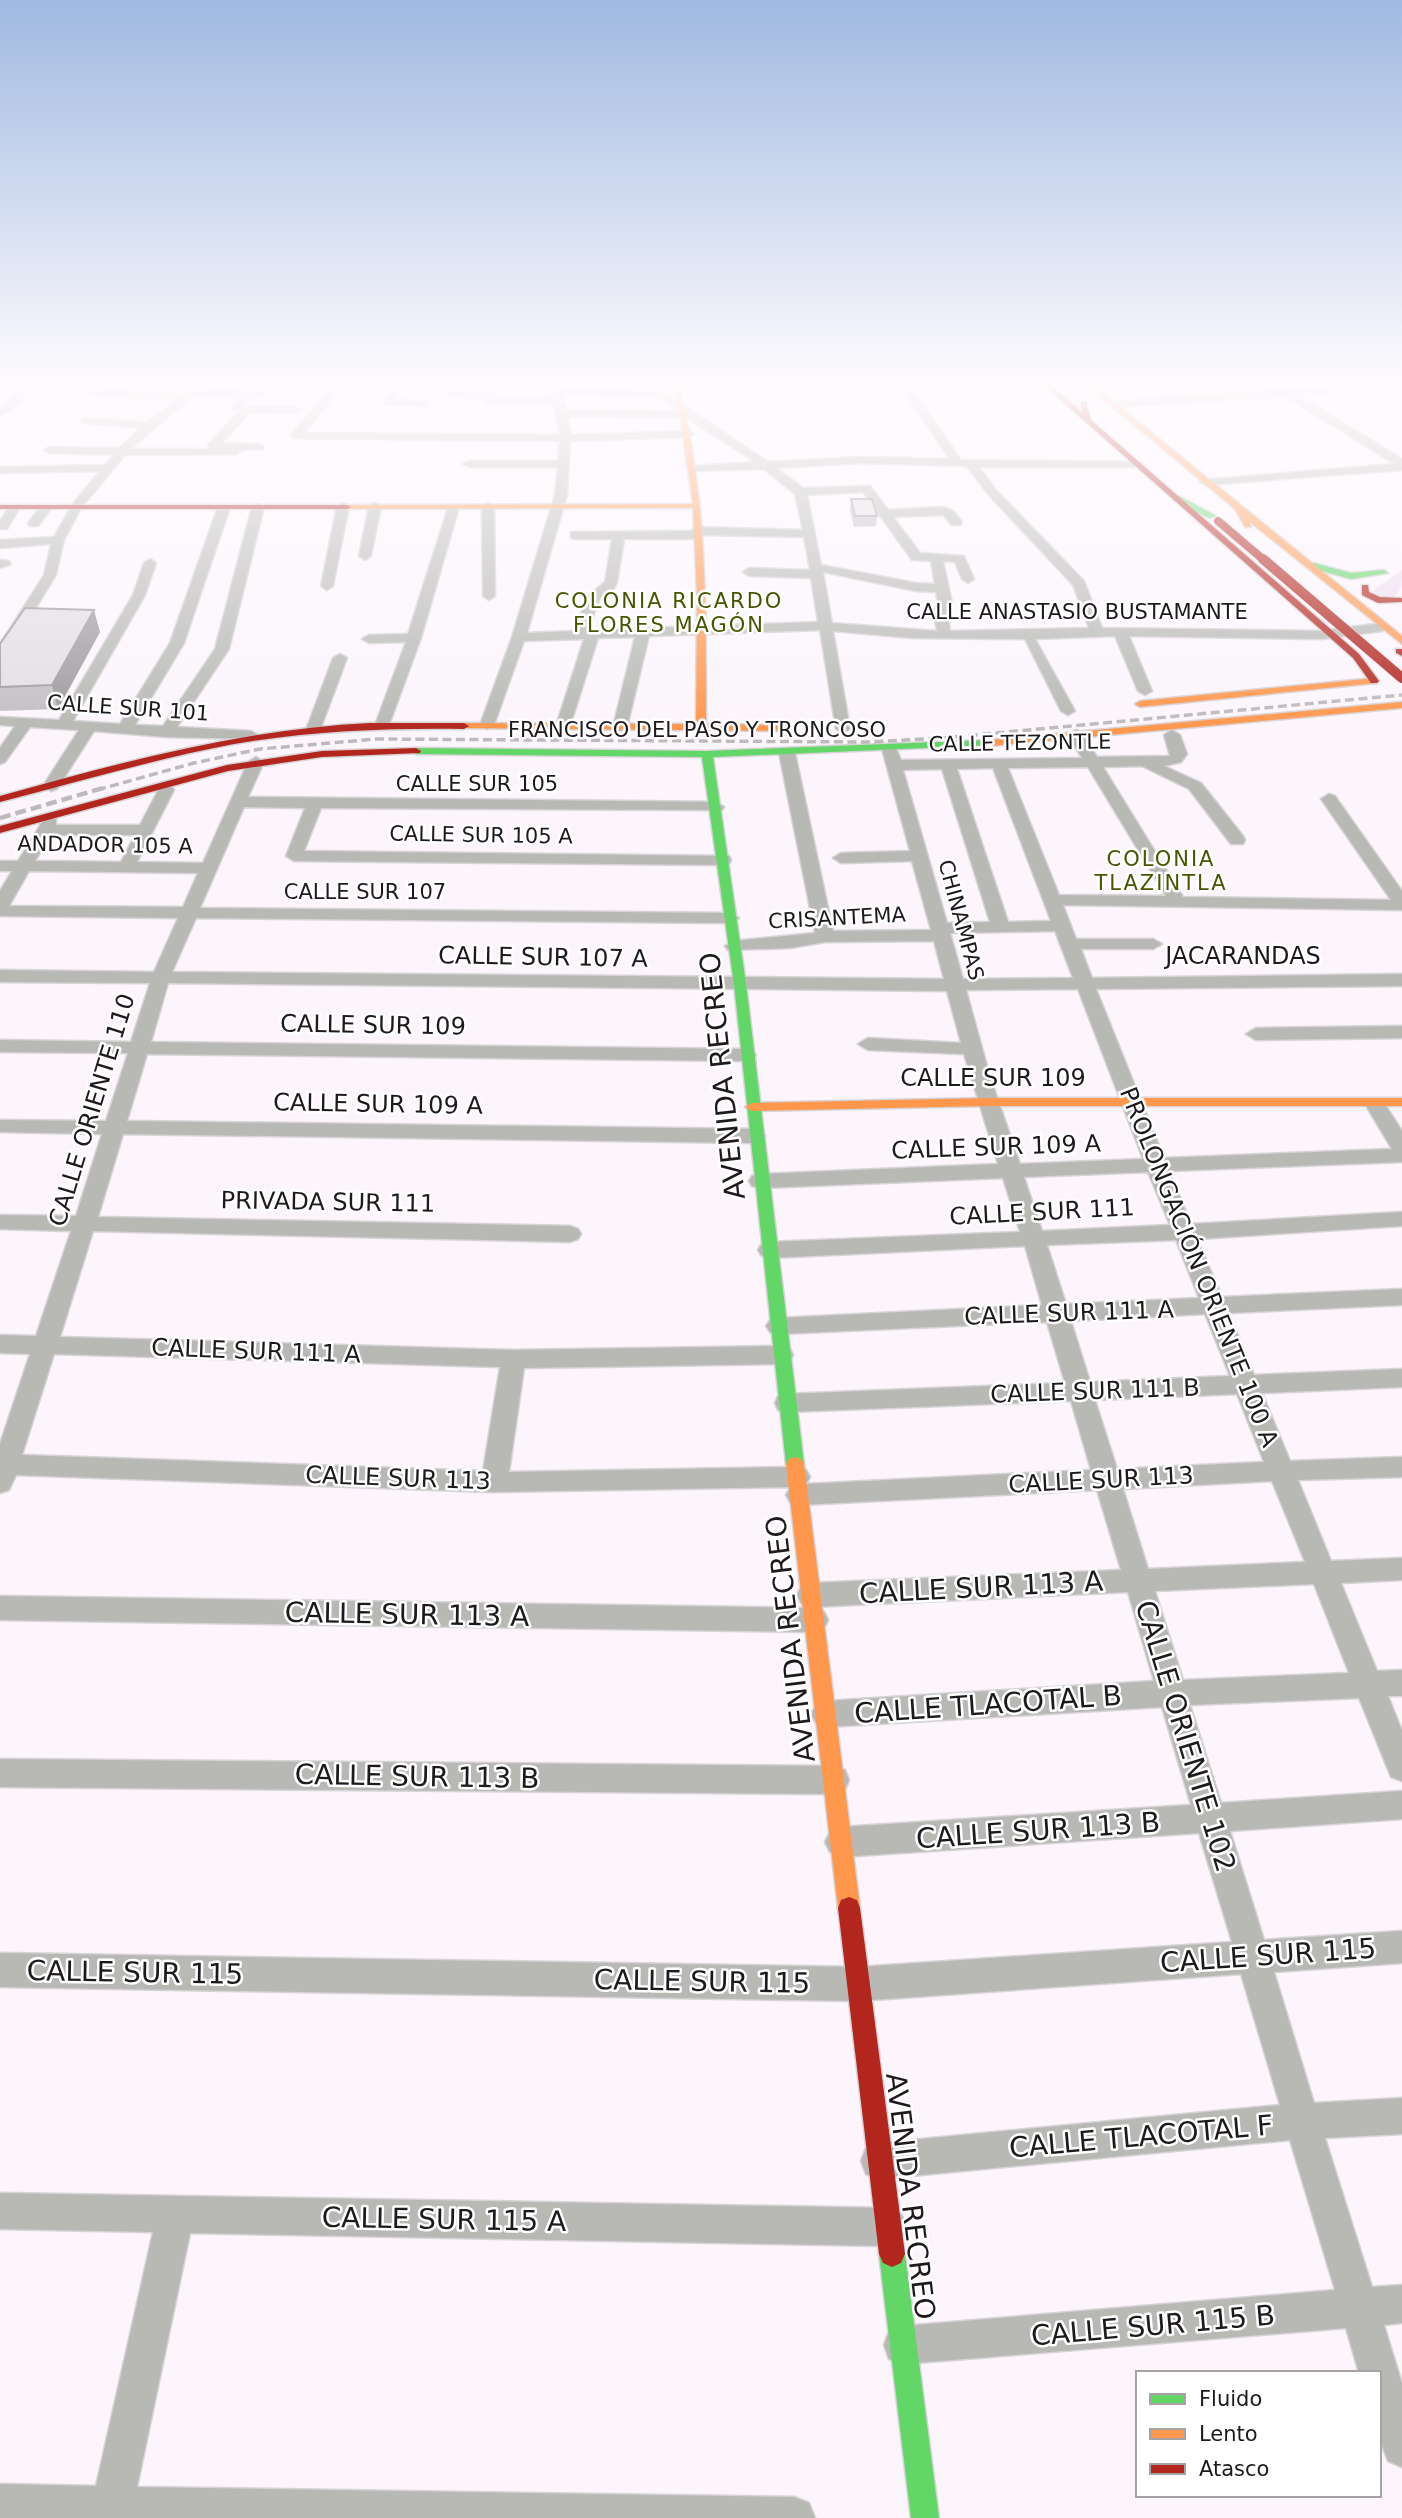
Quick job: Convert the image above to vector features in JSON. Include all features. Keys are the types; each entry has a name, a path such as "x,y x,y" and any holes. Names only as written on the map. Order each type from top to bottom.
{"street":[{"path":"0,655 50,575 58,540 84,498"},
{"path":"487,725 519,637 557,506 557,498"},
{"path":"695,498 702,632 701,728"},
{"path":"802,498 842,728"},
{"path":"873,498 916,557 960,558 968,579"},
{"path":"997,498 1079,583 1097,632"},
{"path":"1176,498 1215,518"},
{"path":"1120,706 1374,681 1356,656 1176,498"},
{"path":"1192,498 1402,678"},
{"path":"1225,498 1402,641"},
{"path":"327,586 343,506"},
{"path":"365,556 375,506"},
{"path":"488,506 489,596"},
{"path":"3,526 7,507 696,506"},
{"path":"34,523 46,507"},
{"path":"124,730 177,643 224,507"},
{"path":"166,733 222,649 258,507"},
{"path":"382,725 414,638 453,507"},
{"path":"1238,508 1248,525 1402,653"},
{"path":"883,514 944,511 956,522"},
{"path":"575,535 809,534"},
{"path":"563,726 594,596 608,588 611,582 618,535"},
{"path":"0,544 58,540"},
{"path":"936,557 945,603 940,610 944,634"},
{"path":"1349,599 1402,562"},
{"path":"62,725 139,595 150,564"},
{"path":"1307,564 1343,575 1384,573"},
{"path":"749,572 815,570 918,593 941,588"},
{"path":"1365,587 1365,593 1378,600 1401,605"},
{"path":"0,627 19,626"},
{"name":"CALLE ANASTASIO BUSTAMANTE","path":"519,637 824,626 1025,636 1097,632 1322,635 1382,627"},
{"path":"1120,632 1144,691"},
{"path":"620,727 643,633"},
{"path":"370,639 414,638"},
{"path":"1030,642 1068,711"},
{"path":"1356,656 1375,662 1402,662"},
{"path":"313,730 340,658"},
{"name":"FRANCISCO DEL PASO Y TRONCOSO","path":"0,830 256,762 362,751 787,753 893,757 1076,735 1402,705"},
{"name":"CALLE SUR 101","path":"0,721 254,737"},
{"path":"0,759 26,722"},
{"name":"FRANCISCO DEL PASO Y TRONCOSO","path":"0,799 126,764 254,737 313,730 382,725 804,728"},
{"path":"51,786 89,727"},
{"path":"1146,763 1176,759 1179,749 1172,734"},
{"path":"1076,735 1178,902"},
{"path":"787,753 825,937"},
{"name":"AVENIDA RECREO","path":"707,754 740,984 760,1181 925,2518"},
{"name":"CALLE TEZONTLE","path":"893,757 948,765 1146,763"},
{"name":"CHINAMPAS","path":"893,757 988,1102"},
{"name":"CALLE ORIENTE 110","path":"2,1470 85,1223 160,977 256,762"},
{"path":"1146,763 1195,786 1237,839"},
{"path":"948,765 1001,927"},
{"name":"PROLONGACIÓN ORIENTE 100 A","path":"999,765 1157,1167 1402,1767"},
{"path":"0,837 48,826 109,802 166,790 126,868"},
{"path":"1329,799 1402,904"},
{"name":"CALLE SUR 105","path":"238,802 716,807"},
{"name":"CALLE SUR 105 A","path":"315,803 294,856 723,860"},
{"path":"48,826 146,830"},
{"path":"0,908 48,826"},
{"path":"841,858 920,856"},
{"name":"ANDADOR 105 A","path":"0,866 209,868"},
{"path":"1053,900 1402,904"},
{"name":"CALLE SUR 107","path":"0,908 188,914 730,918"},
{"name":"CRISANTEMA","path":"734,946 790,943 825,937 1001,927 1153,944"},
{"name":"CALLE SUR 107 A","path":"0,976 740,984 956,985 1085,982"},
{"name":"JACARANDAS","path":"1085,982 1402,980"},
{"path":"1256,1034 1402,1032"},
{"path":"868,1044 973,1049"},
{"name":"CALLE SUR 109","path":"0,1046 746,1055"},
{"name":"CALLE SUR 109","path":"752,1107 988,1102 1402,1102"},
{"name":"CALLE ORIENTE 102","path":"988,1102 1013,1172 1109,1480 1378,2371"},
{"path":"1374,1104 1402,1148"},
{"name":"CALLE SUR 109 A","path":"0,1126 755,1136"},
{"name":"CALLE SUR 109 A","path":"760,1181 1402,1156"},
{"name":"CALLE SUR 111","path":"769,1250 1184,1232 1402,1219"},
{"path":"0,1222 85,1223"},
{"name":"PRIVADA SUR 111","path":"85,1223 570,1234"},
{"name":"CALLE SUR 111 A","path":"778,1326 1402,1297"},
{"name":"CALLE SUR 111 A","path":"0,1343 513,1359 781,1355"},
{"path":"494,1482 513,1359"},
{"name":"CALLE SUR 111 B","path":"787,1403 1402,1378"},
{"name":"CALLE SUR 113","path":"2,1470 494,1482 798,1486 1109,1480 1402,1467"},
{"name":"CALLE SUR 113 A","path":"0,1608 813,1608 1139,1580 1402,1569"},
{"name":"CALLE TLACOTAL B","path":"826,1714 1174,1693 1402,1683"},
{"name":"CALLE SUR 113 B","path":"0,1773 834,1780"},
{"name":"CALLE SUR 113 B","path":"841,1842 1402,1805"},
{"name":"CALLE SUR 115","path":"0,1970 858,1984 1402,1947"},
{"name":"CALLE TLACOTAL F","path":"879,2161 1302,2121 1402,2116"},
{"name":"CALLE SUR 115 A","path":"0,2211 888,2227"},
{"path":"112,2513 175,2214"},
{"name":"CALLE SUR 115 B","path":"903,2345 1402,2304"},
{"name":"CALLE ORIENTE 102","path":"1381,2379 1402,2446"},
{"path":"0,2505 112,2513 794,2518"}],"shaded area":[{"path":"1402,570 1401,585 1396,595 1387,599 1372,591"}],"building":[{"path":"851,499 872,499 877,516 855,516"},
{"path":"25,608 94,610 52,685 0,687 0,644"}],"railway":[{"path":"97,790 194,763 260,749 377,739 867,742 943,738 1402,695"},
{"path":"0,818 103,788"}],"traffic: fast":[{"path":"1176,498 1212,516"},
{"path":"1314,566 1351,576 1384,573"},
{"path":"416,751 707,754 990,743"},
{"path":"707,754 740,984 795,1464"},
{"path":"892,2254 925,2518"}],"traffic: slow":[{"path":"696,498 701,597 701,728"},
{"path":"1225,498 1238,508 1248,525"},
{"path":"347,507 696,506"},
{"path":"1238,508 1402,641"},
{"path":"1140,704 1374,681"},
{"path":"990,743 1402,705"},
{"path":"464,726 789,728"},
{"path":"752,1107 988,1102 1402,1102"},
{"path":"795,1464 849,1908"}],"traffic: jam":[{"path":"1175,498 1356,656 1374,681"},
{"path":"0,507 347,507"},
{"path":"1218,521 1402,678"},
{"path":"1365,587 1365,593 1378,600 1401,600"},
{"path":"0,799 156,758 234,741 351,727 464,726"},
{"path":"0,830 227,768 322,754 416,751"},
{"path":"849,1908 892,2254"}],"district":[{"name":"COLONIA RICARDO FLORES MAGÓN","path":"669,613"},
{"name":"COLONIA TLAZINTLA","path":"1161,871"}]}
